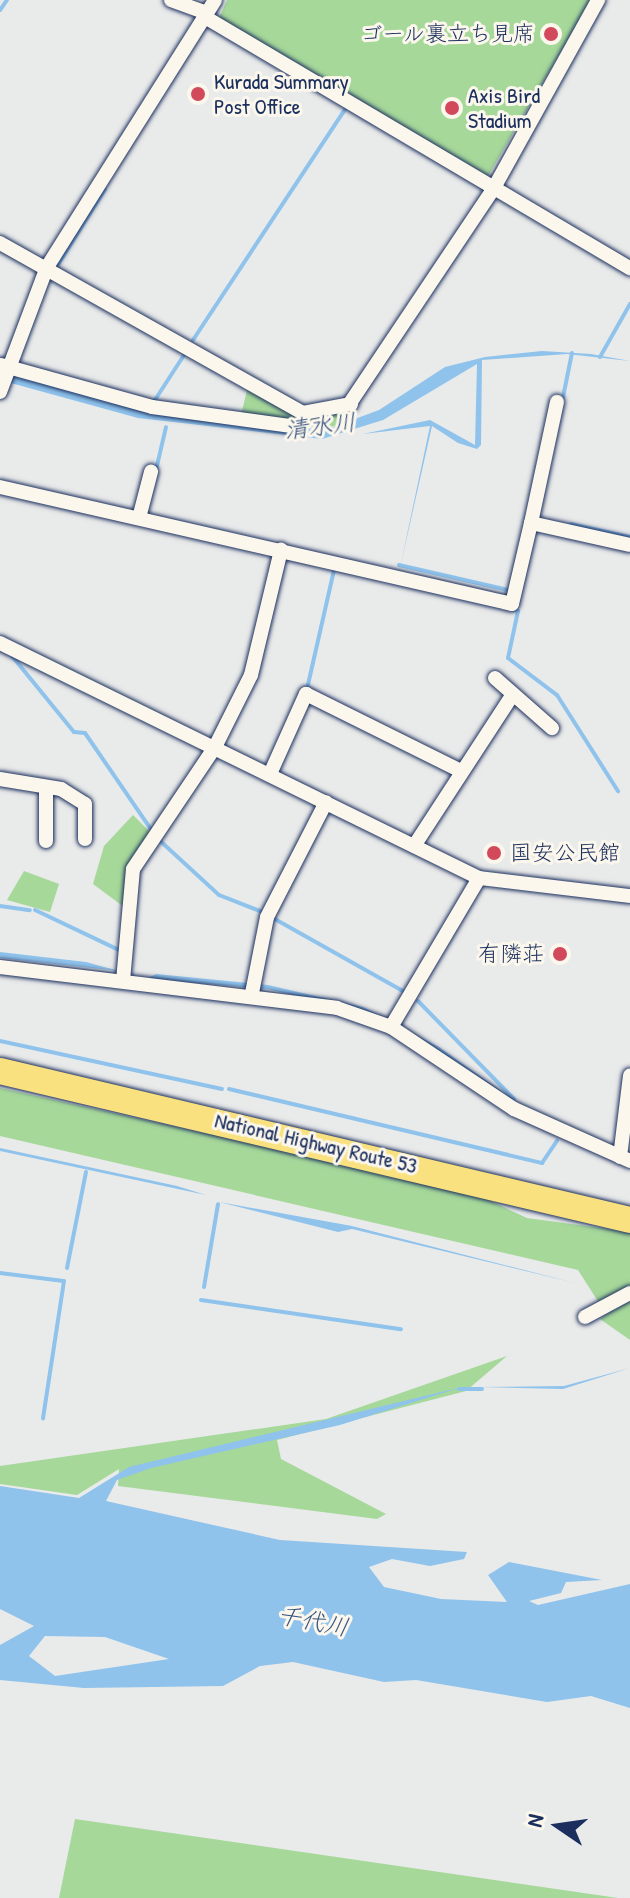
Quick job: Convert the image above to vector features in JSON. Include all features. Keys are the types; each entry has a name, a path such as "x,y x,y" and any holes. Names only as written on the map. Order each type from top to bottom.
{"highway":[{"name":"National Highway Route 53","path":"0,1071 630,1220"}],"street":[{"path":"171,0 209,10 630,268"},
{"path":"0,243 303,413 351,403 495,186 598,0"},
{"path":"0,392 4,366 47,267 209,10"},
{"path":"4,366 152,407 290,426"},
{"path":"0,487 512,604 557,402"},
{"path":"139,518 151,472"},
{"path":"531,523 630,545"},
{"path":"123,981 133,869 215,747 251,675 281,550"},
{"path":"0,643 479,878 630,896"},
{"path":"495,678 552,728"},
{"path":"270,774 306,694 461,771"},
{"path":"414,846 513,694"},
{"path":"0,779 46,787 85,804 85,839"},
{"path":"46,787 46,841"},
{"path":"252,993 267,917 326,802"},
{"path":"391,1027 479,878"},
{"path":"0,967 252,993 391,1027 514,1109 625,1159 630,1076"},
{"path":"585,1317 630,1293"}],"green space":[{"name":"Axis Bird Stadium","path":"227,0 591,0 488,176 219,18"},
{"path":"248,386 310,420 327,417 324,428 240,419"},
{"path":"349,408 353,421 327,428 330,416"},
{"path":"133,815 152,834 124,907 93,884 104,846"},
{"path":"24,871 59,884 50,912 7,900"},
{"path":"0,1088 471,1192 527,1218 630,1232 630,1288 599,1303 578,1270 0,1136"},
{"path":"630,1297 630,1340 600,1319"},
{"path":"507,1356 466,1391 277,1440 281,1459 386,1514 377,1519 118,1486 119,1469 77,1495 0,1484 0,1466 326,1419"},
{"path":"75,1819 618,1898 59,1898"}],"water":[{"path":"542,351 591,354 630,361 567,354 482,360 481,445 477,449 458,443 432,426 400,568 430,426 363,434 430,420 475,445 477,364 383,420 322,439 138,418 0,380 0,369 270,428 328,429 379,410 445,367 485,357"},
{"path":"0,952 86,962 119,971 0,958"},
{"path":"156,974 268,985 363,1007 439,1047 526,1109 630,1154 546,1122 341,1006 267,989 146,979"},
{"path":"0,1148 177,1186 206,1195 0,1151"},
{"path":"219,1202 352,1226 575,1283 352,1229 338,1232"},
{"path":"630,1368 563,1389 479,1387 564,1386"},
{"name":"千代川","path":"462,1387 340,1425 151,1468 117,1480 106,1501 280,1540 467,1552 464,1559 430,1566 392,1559 369,1567 384,1587 441,1599 507,1602 488,1575 509,1562 602,1580 566,1582 561,1593 529,1601 538,1605 630,1584 630,1708 591,1696 547,1702 416,1680 384,1682 293,1662 260,1666 223,1686 84,1688 0,1680 0,1645 34,1626 0,1609 0,1486 79,1498 129,1467","holes":["45,1636 105,1637 169,1659 55,1676 29,1656"]}],"waterway":[{"path":"0,10 7,0"},
{"path":"193,340 346,108"},
{"path":"59,263 105,189"},
{"path":"600,357 630,304"},
{"path":"153,403 186,352"},
{"path":"562,402 572,353"},
{"path":"156,470 166,427"},
{"path":"571,524 630,537"},
{"path":"399,565 508,590"},
{"path":"307,689 334,570"},
{"path":"512,609 518,611 508,658 557,695 618,791"},
{"path":"12,656 74,732 85,733 152,831"},
{"path":"157,838 219,895 265,913"},
{"path":"0,906 30,910"},
{"path":"35,910 121,951"},
{"path":"273,918 405,992"},
{"path":"418,1001 514,1099"},
{"path":"0,1041 222,1089"},
{"path":"229,1089 542,1163 557,1141"},
{"path":"67,1268 86,1172"},
{"path":"204,1287 218,1204"},
{"path":"0,1273 64,1281 43,1418"},
{"path":"201,1300 401,1329"},
{"path":"459,1389 482,1389"}],"place":[{"name":"ゴール裏立ち見席","path":"551,34"},
{"name":"Kurada Summary Post Office","path":"198,94"},
{"name":"Axis Bird Stadium","path":"452,108"},
{"name":"国安公民館","path":"494,853"},
{"name":"有隣荘","path":"560,954"}],"water label":[{"name":"清水川","path":"320,426"}]}
